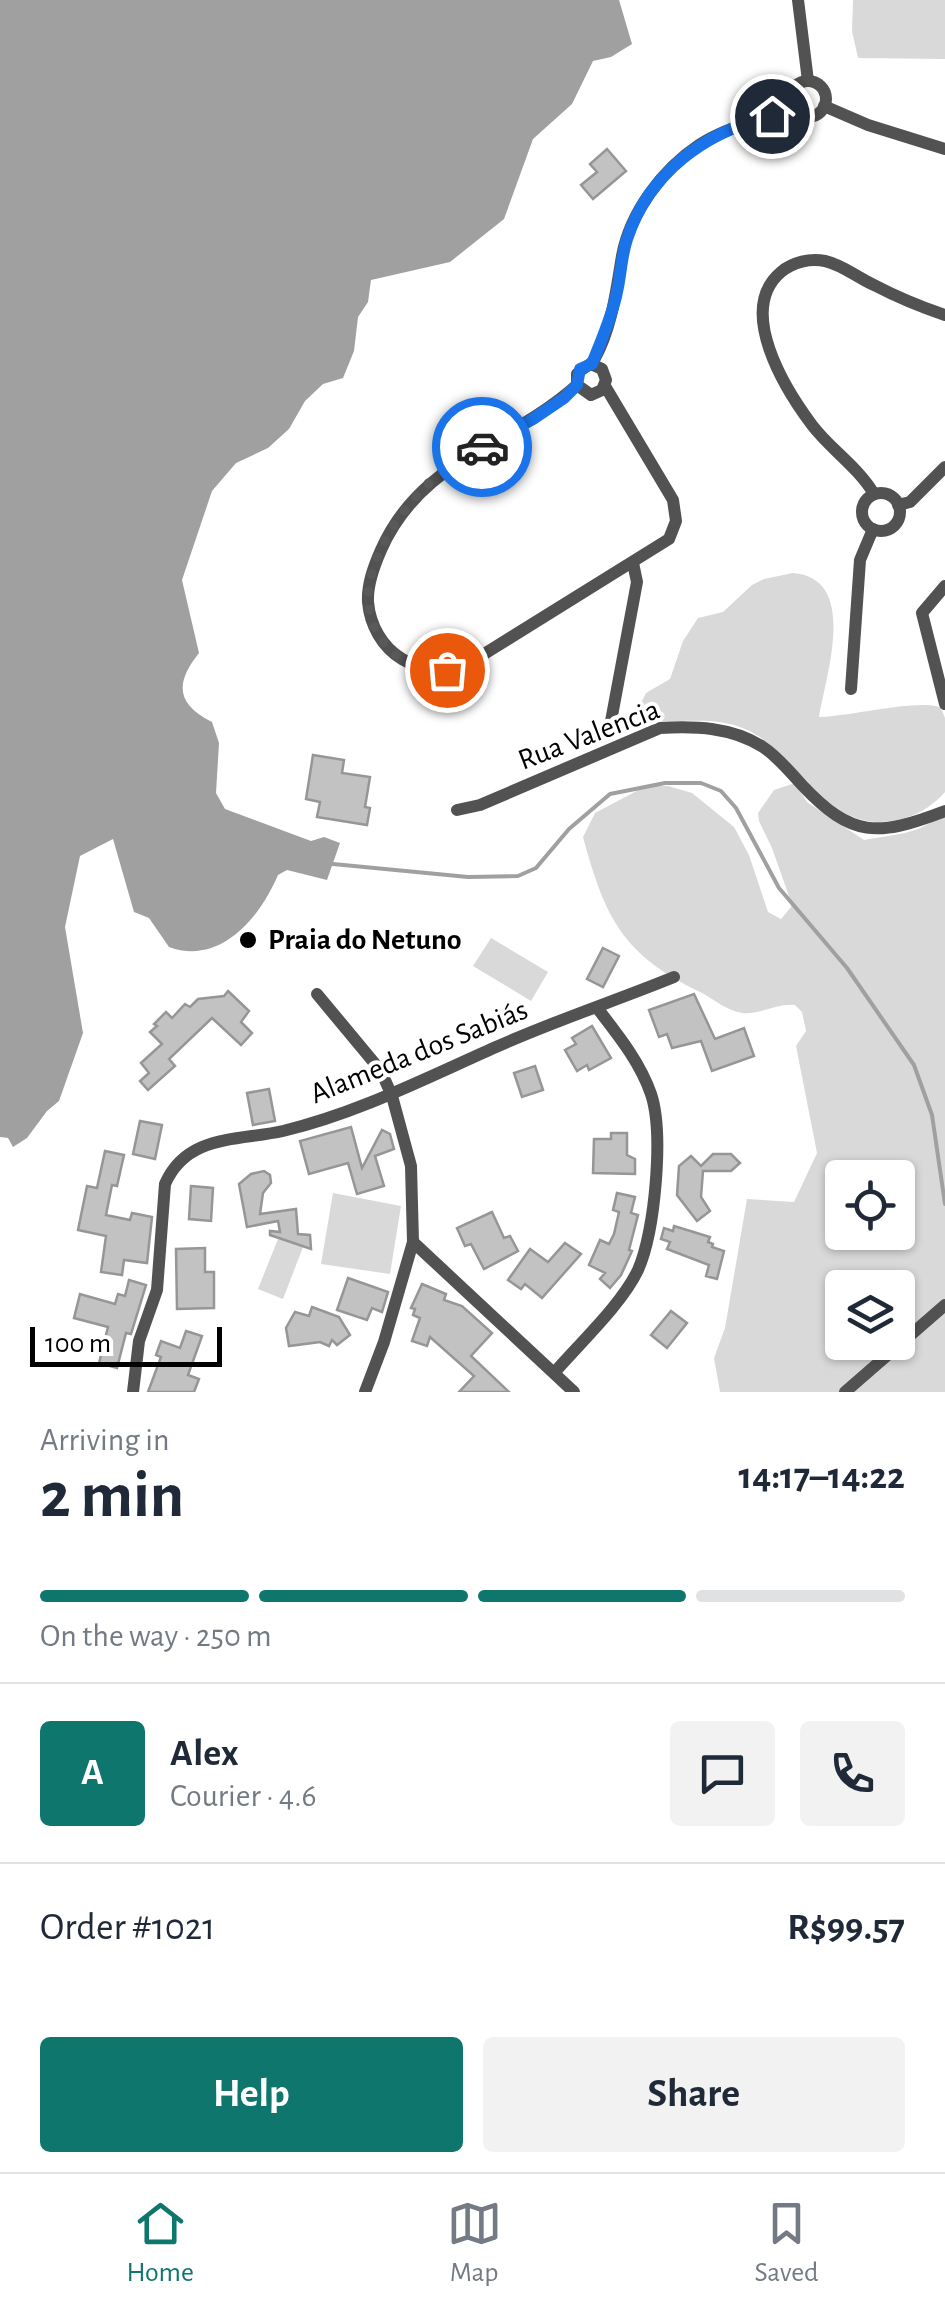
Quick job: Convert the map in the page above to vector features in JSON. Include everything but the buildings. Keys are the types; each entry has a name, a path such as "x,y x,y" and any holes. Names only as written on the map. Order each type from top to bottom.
{"street":[{"path":"798,0 808,81"},
{"path":"808,81 825,92 824,106 808,117 795,112 791,92 808,81"},
{"path":"592,364 602,369 605,386 676,507 669,539 468,664 447,670 424,668 404,660 379,637 370,616 368,594 391,530 413,499 458,460 533,419 577,385 580,369 592,364 612,313 628,238 651,192 674,166 700,144 734,126 772,116 791,106"},
{"path":"824,106 868,125 945,149"},
{"path":"874,494 822,437 784,382 762,323 765,296 774,280 789,267 818,260 945,315"},
{"path":"577,385 591,395 605,386"},
{"path":"898,504 910,502 945,467"},
{"path":"874,494 888,494 898,504 898,519 888,529 873,529 863,519 867,498 874,494"},
{"path":"851,688 860,560 873,529"},
{"path":"611,721 637,582 633,563"},
{"path":"945,586 922,613 945,704"},
{"name":"Rua Valencia","path":"457,810 480,805 660,728 687,726 736,734 764,747 826,812 857,827 892,827 945,812"},
{"name":"Alameda dos Sabiás","path":"133,1392 139,1341 157,1290 165,1184 172,1169 194,1150 222,1138 282,1131 392,1096 499,1046 674,977"},
{"path":"317,994 342,1028 370,1056 392,1096 410,1166 413,1242 365,1392"},
{"path":"554,1372 638,1270 653,1208 657,1122 651,1094 637,1063 598,1009"},
{"path":"413,1242 574,1392"},
{"path":"845,1392 945,1305"}],"shaded area":[{"path":"0,0 619,0 632,44 611,57 593,61 572,104 533,139 504,219 450,262 371,280 368,302 358,317 354,351 343,378 323,384 305,401 289,429 268,448 236,463 212,491 182,580 199,653 186,674 183,692 191,708 212,722 219,743 216,793 225,809 311,841 324,837 340,843 327,880 287,870 278,875 261,907 236,934 222,944 188,951 169,947 149,918 134,912 113,839 80,856 65,927 83,1033 59,1101 27,1138 13,1147 8,1138 0,1137"},
{"path":"853,0 945,0 945,59 858,58 852,31"},
{"path":"793,573 814,579 826,592 832,610 831,656 819,717 918,705 941,708 945,718 945,792 921,811 899,820 868,821 830,803 764,740 745,729 718,722 637,720 646,693 670,679 683,641 698,618 723,612 764,579"},
{"path":"795,783 807,802 864,840 920,828 945,807 945,1392 720,1392 714,1358 725,1328 747,1199 794,1202 817,1153 796,1046 806,1031 802,1012 795,1005 788,1005 736,1012 652,964 609,912 583,837 595,813 646,786 668,786 692,793 734,827 749,855 768,912 781,919 791,902 758,813 774,790"},
{"path":"491,938 548,972 531,1001 473,966"},
{"path":"333,1193 401,1206 390,1274 321,1264"},
{"path":"278,1239 303,1247 283,1299 258,1289"}],"waterway":[{"path":"333,864 468,877 518,876 536,868 569,829 610,794 665,783 701,783 721,791 736,808 779,888 847,968 914,1065 932,1115 945,1204"}],"way so far":[{"path":"447,670 424,668 394,654 374,627 368,594 382,547 413,499 442,472 482,447"}],"place":[{"name":"Praia do Netuno","path":"248,940"}],"route":[{"path":"482,447 549,408 577,385 580,369 592,364 612,313 622,254 634,222 662,178 686,154 717,134 772,116"}]}
